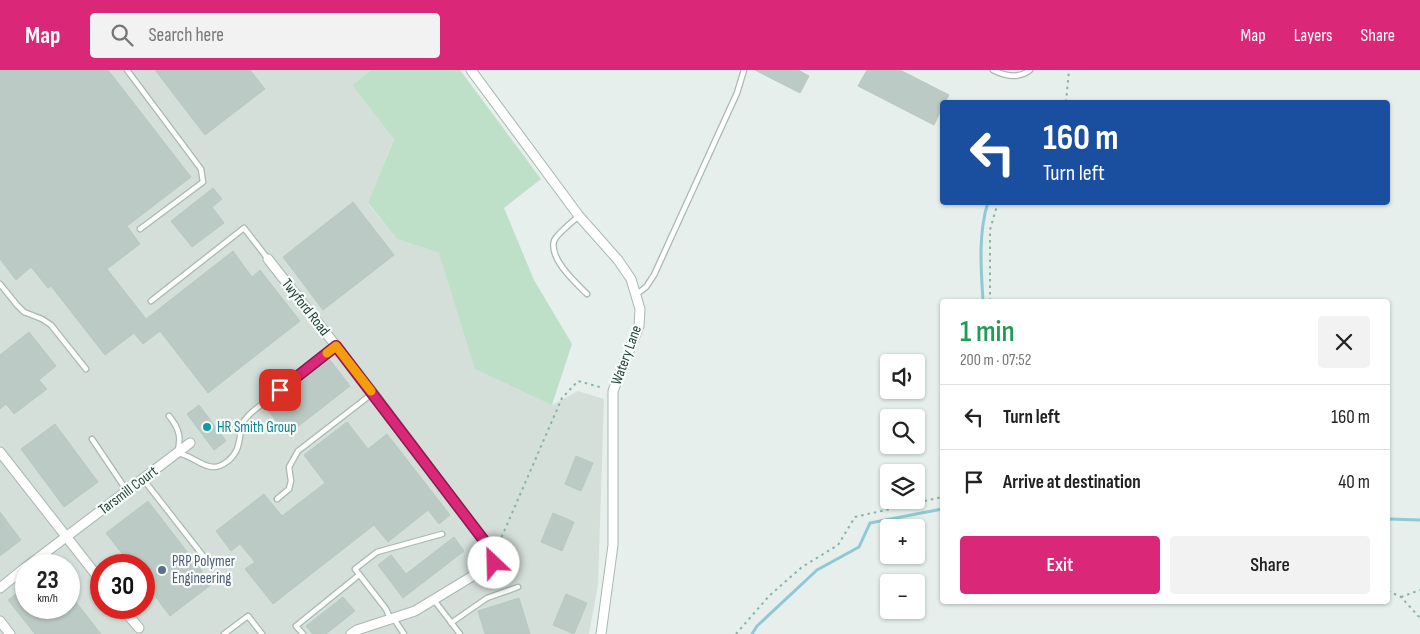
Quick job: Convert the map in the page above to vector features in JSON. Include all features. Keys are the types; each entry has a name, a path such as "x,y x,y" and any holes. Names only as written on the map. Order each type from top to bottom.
{"street":[{"name":"Watery Lane","path":"471,70 579,216 618,260 631,279 637,294 640,308 639,326 613,391 613,545 601,634"},
{"name":"Twyford Road","path":"268,259 373,393 495,555"},
{"name":"Tarsmill Court","path":"43,554 190,443"},
{"path":"0,452 90,567"},
{"path":"351,634 357,630 415,611 494,563 495,555"},
{"name":"Tarsmill Court","path":"0,588 15,576"},
{"path":"131,619 139,628"},
{"path":"0,621 10,634"}],"lane":[{"path":"127,70 201,168 203,182 140,229"},
{"path":"637,294 646,287 654,275 737,93 744,70"},
{"path":"993,70 1000,74 1015,76 1027,73 1030,70"},
{"path":"579,216 554,240 554,247 556,257 564,269 587,294"},
{"path":"151,301 244,228 268,259"},
{"path":"0,284 24,312 42,319 51,326 86,369"},
{"path":"169,416 180,432 180,444 177,453 191,456 207,466 223,465 239,448 244,421 252,412 336,346"},
{"path":"277,499 289,489 291,481 289,467 298,452 373,393"},
{"path":"92,439 127,491"},
{"path":"143,478 211,566"},
{"path":"404,634 355,570 377,552 442,534"},
{"path":"303,634 296,626 359,575"},
{"path":"451,623 487,598 518,587"},
{"path":"434,600 460,634"},
{"path":"224,634 248,616 262,634"}],"path":[{"path":"1066,100 1069,70"},
{"path":"990,299 990,230 997,205"},
{"path":"495,555 562,398 578,381 613,391"},
{"path":"736,634 769,596 802,567 838,545 856,517 940,497"},
{"path":"1401,598 1420,590"},
{"path":"1390,592 1401,598 1420,618"}],"shaded area":[{"path":"0,70 371,70 352,85 394,138 368,204 397,239 439,253 552,405 578,391 604,399 598,585 589,634 0,634"}],"green space":[{"path":"371,70 460,70 541,179 504,208 534,280 572,344 552,405 475,369 439,253 397,239 368,203 394,139 352,85"}],"building":[{"path":"0,70 108,70 191,177 127,226 140,244 107,269 146,319 233,251 252,277 260,270 300,321 208,393 160,331 143,344 134,333 105,355 51,286 48,288 31,267 16,280 0,259"},
{"path":"155,70 250,70 265,89 205,135"},
{"path":"755,70 798,70 809,76 800,93"},
{"path":"867,70 900,70 949,95 946,100 940,100 940,112 934,125 858,86"},
{"path":"213,188 222,199 212,207 224,223 192,247 171,221"},
{"path":"353,202 394,255 323,310 283,257"},
{"path":"29,332 56,366 39,380 47,389 14,414 6,404 0,409 0,355"},
{"path":"330,360 350,386 287,435 267,409"},
{"name":"HR Smith Group","path":"199,405 226,441 214,450 187,414"},
{"path":"347,422 368,449 387,434 450,515 439,524 428,510 388,542 374,525 273,604 245,569 255,562 240,544 231,551 216,531 264,494 282,516 325,483 304,455"},
{"path":"55,424 98,482 64,507 21,449"},
{"path":"576,456 593,463 581,491 565,484"},
{"path":"148,501 212,584 170,616 155,596 155,554 122,554 106,533"},
{"path":"0,512 21,540 0,556"},
{"path":"553,513 574,522 562,551 541,542"},
{"path":"454,537 464,551 403,598 378,565 391,555 406,574"},
{"path":"566,594 587,603 574,634 553,625"},
{"path":"15,595 15,609 8,600"},
{"path":"343,597 355,611 326,634 313,634 306,626"},
{"path":"519,598 530,634 485,634 478,611"},
{"path":"80,607 101,634 35,634 23,619 80,619"}],"waterway":[{"path":"983,299 981,239 987,205"},
{"path":"752,634 757,626 817,570 859,547 870,523 940,509"},
{"path":"1390,519 1420,520"}],"slow traffic":[{"path":"327,353 336,346 371,391"}],"place":[{"name":"HR Smith Group","path":"207,427"},
{"name":"PRP Polymer Engineering","path":"162,570"}],"route":[{"path":"280,390 336,346 495,555 494,563"}]}
